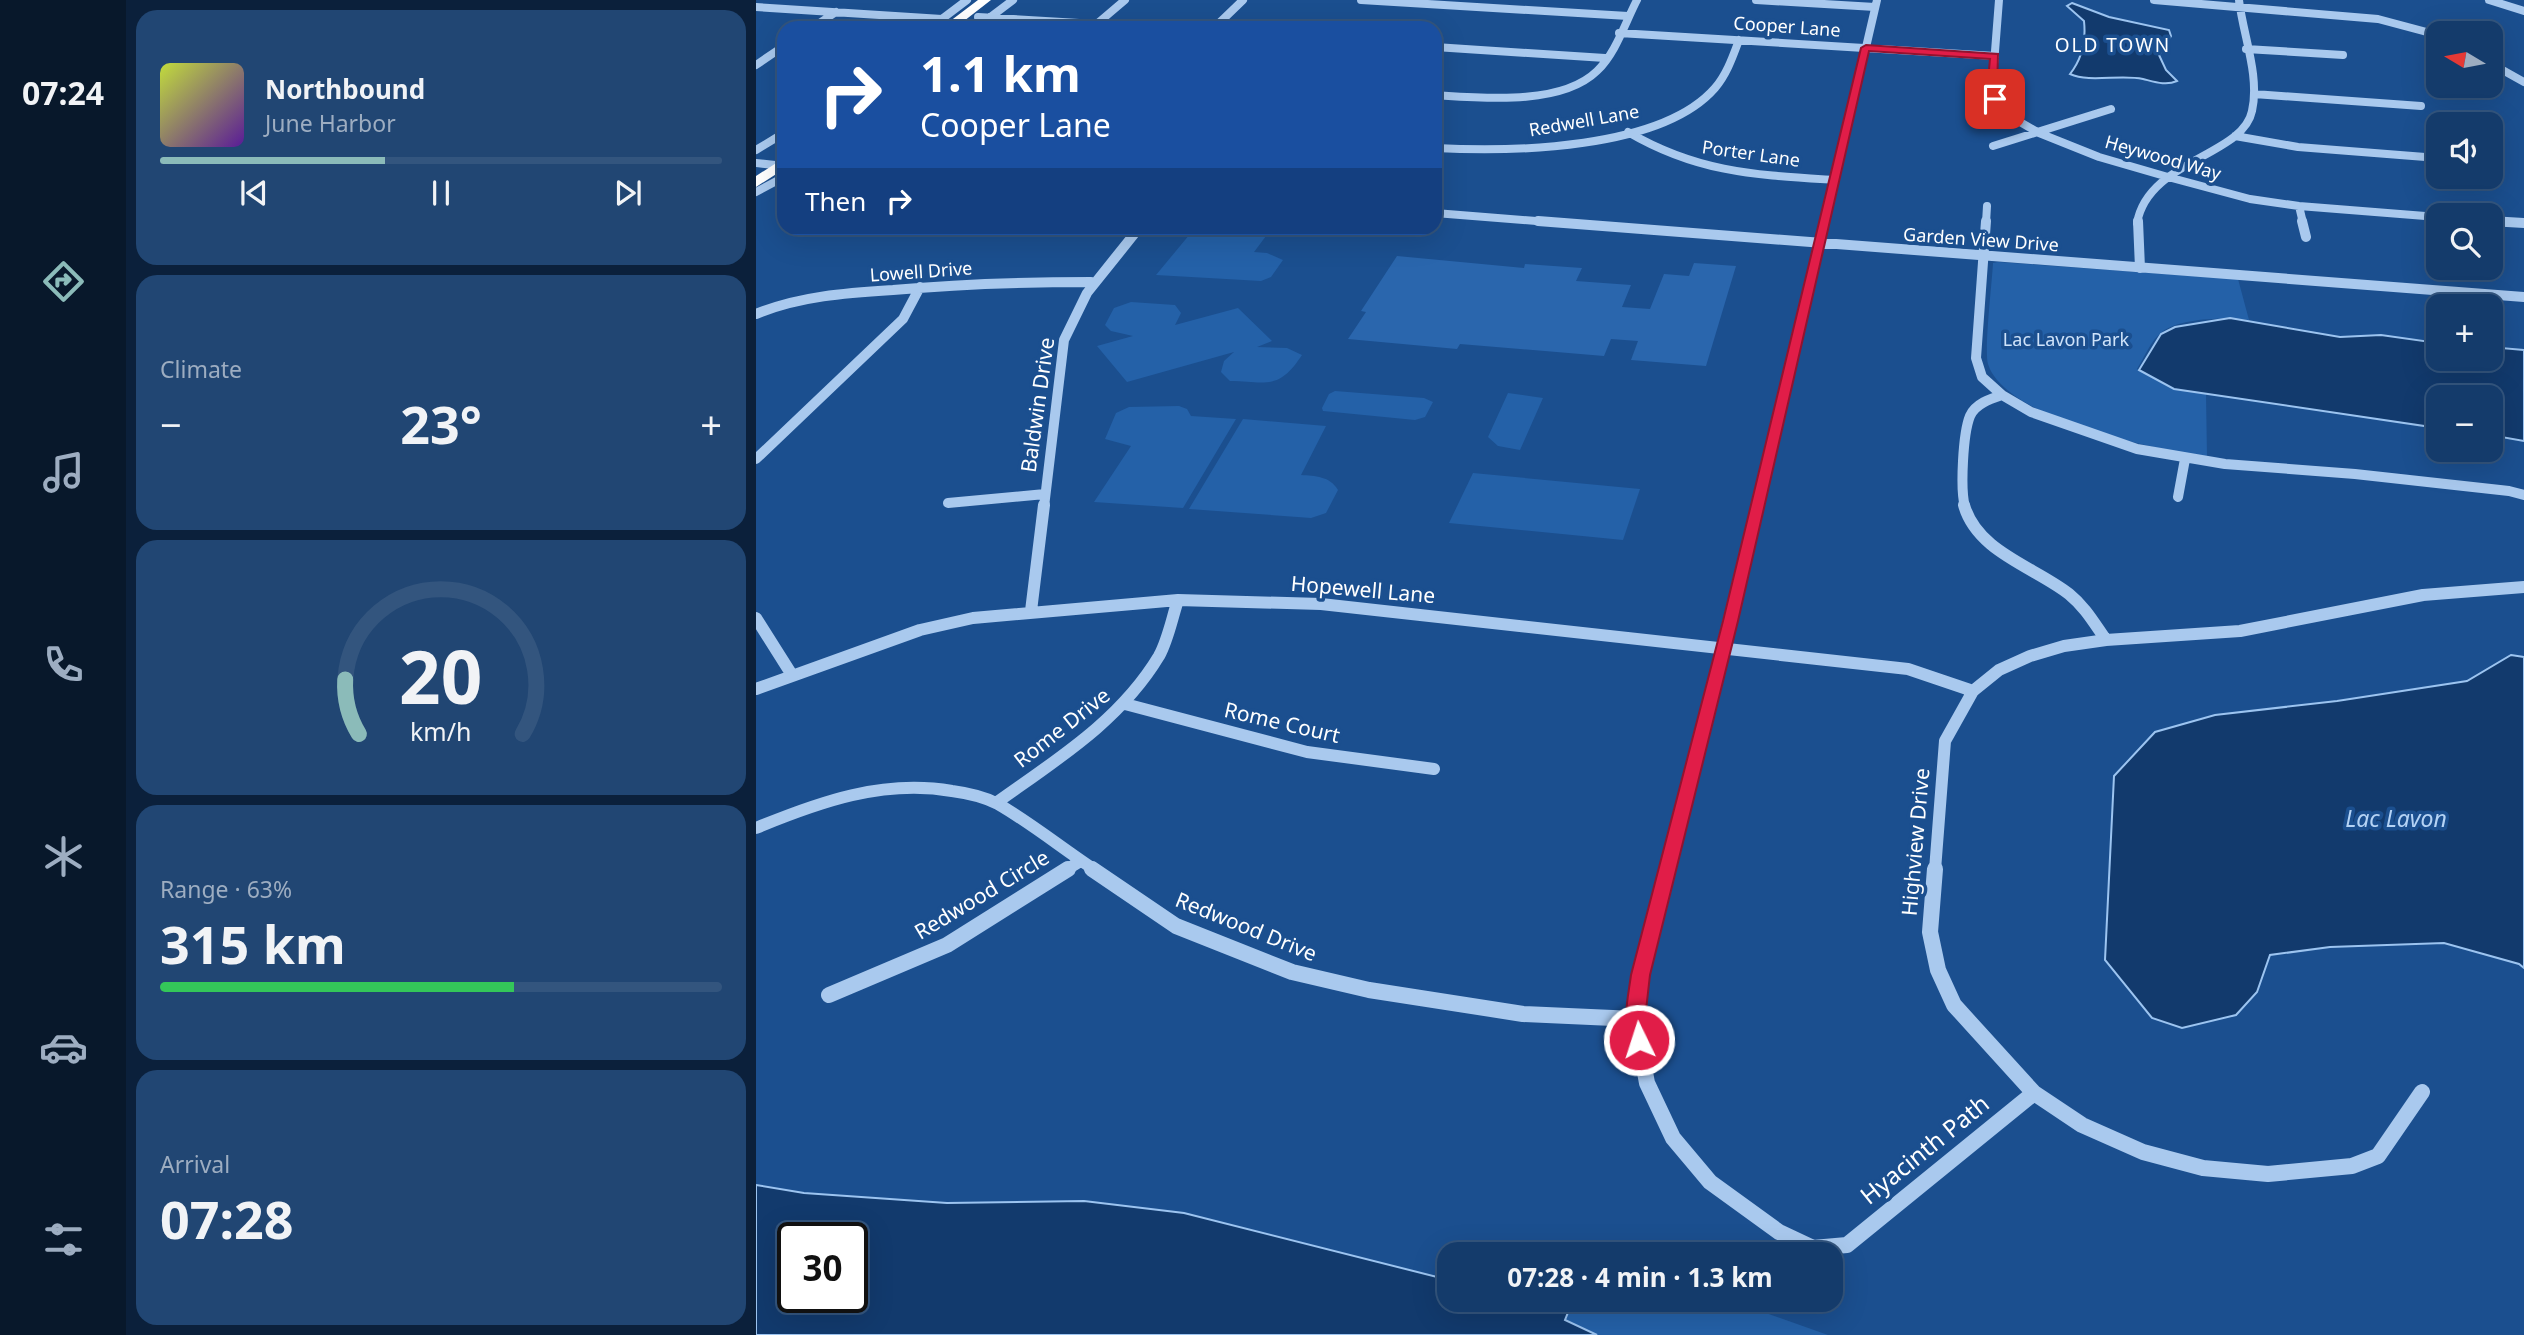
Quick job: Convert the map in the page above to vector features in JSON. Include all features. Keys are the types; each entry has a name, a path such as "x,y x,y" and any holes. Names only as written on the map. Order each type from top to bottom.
{"highway":[{"path":"949,21 985,0"},
{"path":"981,21 1000,0"},
{"path":"758,165 777,153"},
{"path":"756,183 777,171"}],"street":[{"path":"947,21 967,0"},
{"path":"981,21 1013,0"},
{"path":"1100,21 1125,0"},
{"path":"1221,21 1243,0"},
{"path":"1361,0 1628,16"},
{"path":"1511,9 1518,0"},
{"path":"1442,95 1484,98 1536,94 1584,80 1597,70 1605,58 1637,0"},
{"path":"1635,1019 1640,975 1724,648 1876,4 1756,0"},
{"name":"Heywood Way","path":"2000,0 1992,90 1995,99 2008,115 2039,132 2098,157 2250,199 2299,206 2426,216"},
{"path":"2154,0 2239,4 2378,19 2426,31"},
{"path":"2489,0 2524,12"},
{"path":"2140,268 2137,228 2139,213 2151,193 2168,177 2235,136 2252,116 2254,94 2239,4"},
{"path":"756,7 917,21"},
{"path":"822,21 836,12"},
{"name":"Cooper Lane","path":"1619,33 1995,56"},
{"name":"Redwell Lane","path":"1442,148 1538,148 1628,132 1676,115 1710,94 1725,77 1739,40"},
{"path":"1442,47 1605,58"},
{"path":"2246,49 2343,55"},
{"path":"756,65 777,50"},
{"path":"756,52 773,53"},
{"path":"2503,70 2524,82"},
{"path":"2254,94 2421,106"},
{"path":"1993,146 2111,109"},
{"name":"Porter Lane","path":"1628,132 1668,154 1708,167 1751,174 1835,180"},
{"path":"2235,136 2298,147 2426,157"},
{"path":"756,150 777,137"},
{"path":"758,165 777,167"},
{"path":"756,192 777,173"},
{"path":"1987,206 1976,358 1983,377 2002,395 2031,412 2137,449 2185,459 2356,474 2509,491 2524,495"},
{"path":"2299,206 2306,237"},
{"name":"Garden View Drive","path":"1442,214 2524,297"},
{"path":"2503,222 2524,223"},
{"name":"Baldwin Drive","path":"1031,611 1064,340 1075,310 1091,282 1133,235"},
{"name":"Lowell Drive","path":"756,314 809,296 1014,281 1091,282"},
{"path":"756,459 903,319 920,287"},
{"path":"2002,395 1984,401 1970,415 1962,493 1965,510 1975,527 1991,542 2081,604 2106,640"},
{"path":"2178,497 2185,459"},
{"path":"948,503 1045,494"},
{"name":"Highview Drive","path":"2422,1092 2378,1156 2352,1166 2268,1174 2203,1168 2143,1152 2082,1125 2034,1093 1954,1005 1938,970 1930,932 1945,741 1973,691 1999,670 2030,656 2064,646 2106,640 2240,631 2423,595 2524,587"},
{"name":"Hopewell Lane","path":"756,689 919,630 973,618 1178,600 1244,600 1321,604 1908,669 1973,691"},
{"name":"Rome Drive","path":"996,803 1087,738 1125,704 1160,654 1178,600"},
{"path":"756,618 792,675"},
{"name":"Rome Court","path":"1125,704 1307,752 1434,769"},
{"name":"Redwood Drive","path":"756,828 814,804 861,791 899,786 935,786 968,792 996,803 1176,926 1292,972 1369,990 1523,1014 1635,1019"},
{"name":"Redwood Circle","path":"829,995 947,945 1079,862"},
{"name":"Hyacinth Path","path":"1635,1019 1647,1083 1673,1138 1710,1182 1779,1232 1813,1248 1847,1245 2034,1093"}],"green space":[{"path":"1189,235 1267,235 1254,252 1267,253 1283,260 1271,277 1261,281 1156,275"},
{"name":"Lac Lavon Park","path":"1993,263 2238,279 2249,320 2204,320 2170,327 2154,340 2137,369 2173,389 2206,394 2207,458 2153,447 2084,428 2022,400 2000,383 1988,364 1987,356"},
{"path":"1131,302 1175,305 1181,313 1175,325 1238,308 1272,341 1257,347 1287,348 1302,355 1286,374 1272,382 1230,381 1221,372 1224,361 1234,352 1127,382 1097,346 1133,336 1111,331 1105,325 1114,308"},
{"path":"1335,391 1424,398 1433,402 1425,417 1415,420 1323,411 1329,394"},
{"path":"1508,393 1543,398 1520,450 1498,446 1488,437"},
{"path":"1179,406 1187,409 1191,416 1236,419 1183,508 1094,502 1131,446 1105,439 1116,413 1129,407"},
{"path":"1243,419 1326,426 1301,475 1317,476 1335,485 1338,490 1326,513 1311,518 1189,509"},
{"path":"1473,473 1640,489 1623,540 1449,523"},
{"path":"1568,1312 1763,1312 1828,1335 1597,1335 1565,1320"}],"water":[{"path":"2072,3 2109,17 2169,30 2171,36 2159,55 2166,70 2177,81 2165,83 2134,78 2087,78 2070,74 2080,56 2084,35 2084,21 2067,6"},
{"path":"2230,318 2340,337 2381,335 2426,341 2426,371 2503,371 2503,348 2524,350 2524,441 2503,437 2503,385 2426,385 2426,426 2174,389 2139,370 2161,334 2175,327"},
{"name":"Lac Lavon","path":"2511,655 2524,657 2524,968 2519,964 2444,943 2330,947 2270,955 2257,992 2236,1015 2182,1028 2152,1018 2105,960 2114,776 2155,732 2215,715 2337,701 2467,681"},
{"path":"756,1185 804,1193 947,1203 1084,1201 1184,1213 1437,1277 1437,1312 1568,1312 1565,1320 1597,1335 756,1335"}],"building":[{"path":"1397,256 1524,268 1525,264 1582,268 1576,281 1631,285 1622,307 1650,309 1664,274 1689,276 1694,263 1736,266 1706,366 1631,360 1638,341 1611,339 1604,356 1460,344 1457,349 1348,339 1366,312 1361,311"}],"district":[{"name":"OLD TOWN","path":"2113,45"}],"route":[{"path":"1639,1040 1635,1019 1640,975 1730,621 1866,48 1995,56 1992,90 1995,99"}]}
